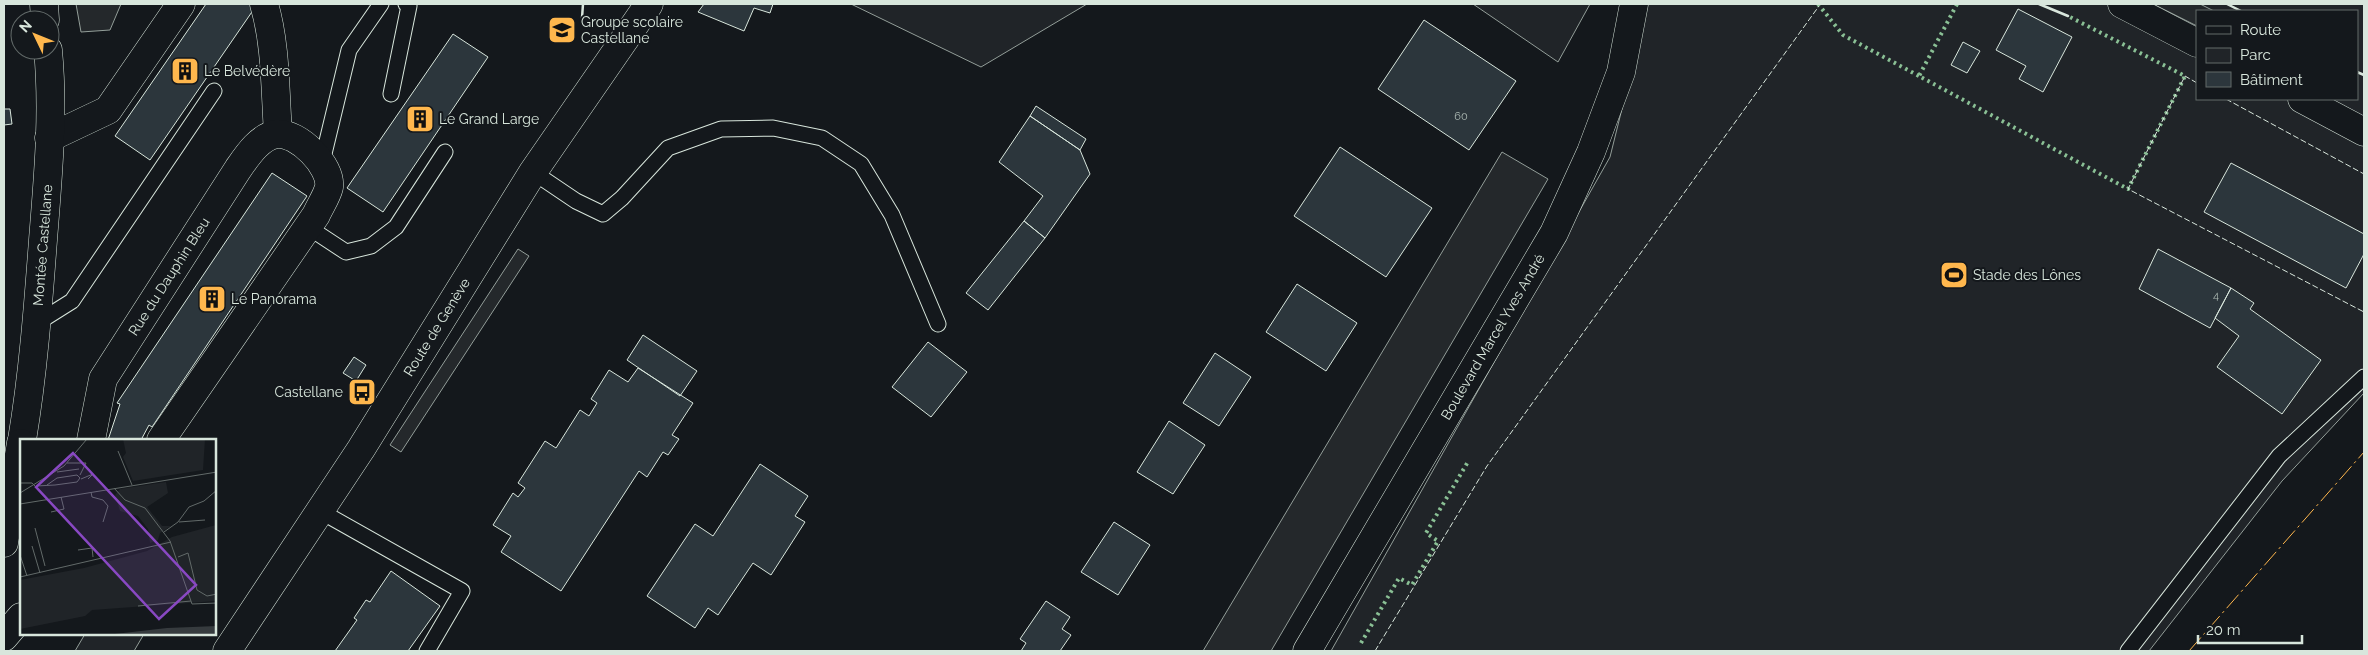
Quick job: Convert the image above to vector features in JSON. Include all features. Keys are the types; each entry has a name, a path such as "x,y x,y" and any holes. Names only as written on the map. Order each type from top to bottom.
{"street":[{"path":"49,138 108,110 181,4"},
{"path":"162,439 316,215 329,186 322,162 309,148 278,134 273,67 264,4"},
{"name":"Route de Genève","path":"227,651 386,410 533,172 649,4"},
{"name":"Boulevard Marcel Yves André","path":"1307,651 1554,233 1591,152 1621,72 1634,4"},
{"path":"2122,4 2196,42"},
{"name":"Montée Castellane","path":"22,439 31,386 37,323 49,138 51,78 49,60"},
{"path":"2304,100 2364,132"},
{"name":"Rue du Dauphin Bleu","path":"91,439 103,378 238,169 252,150 267,137 278,134"},
{"name":"Montée Castellane","path":"4,543 20,452"},
{"path":"4,637 20,618"}],"lane":[{"path":"322,162 349,50 381,4"},
{"path":"391,94 409,6 406,4"},
{"path":"37,323 72,301 214,91"},
{"path":"533,172 576,201 603,214 622,198 668,148 720,129 773,128 822,138 861,164 892,215 938,324"},
{"path":"308,227 346,252 371,246 396,227 445,152"},
{"path":"2128,651 2278,456 2364,377"},
{"path":"320,511 462,591 427,651"}],"green space":[{"path":"851,4 1087,4 981,67"},
{"path":"1473,4 1590,4 1558,62"},
{"name":"Stade des Lônes","path":"1648,4 2364,4 2364,393 2282,481 2149,651 1331,651 1610,157"},
{"path":"84,635 143,635 134,651 75,651"}],"shaded area":[{"path":"76,4 121,4 110,30 81,32"},
{"path":"2153,4 2200,4 2212,10 2196,10 2196,26"},
{"path":"1502,152 1548,179 1271,651 1203,651"},
{"path":"518,249 529,256 401,452 390,445"}],"building":[{"name":"Le Belvédère","path":"206,4 253,4 256,6 150,160 115,136"},
{"path":"704,4 773,4 770,13 754,8 744,31 698,12"},
{"path":"2018,9 2072,37 2043,92 2019,79 2026,66 1996,50"},
{"path":"1424,20 1516,81 1469,150 1378,89"},
{"name":"Le Grand Large","path":"453,34 488,57 383,212 347,188"},
{"path":"1963,42 1980,51 1967,73 1951,65"},
{"path":"1036,106 1086,139 1080,150 1030,116"},
{"path":"4,109 10,109 12,124 4,125"},
{"path":"1030,116 1080,150 1090,174 1045,238 1024,221 1043,196 999,162"},
{"path":"1340,147 1432,208 1386,277 1294,216"},
{"path":"2231,163 2364,234 2364,254 2346,288 2204,212"},
{"name":"Le Panorama","path":"272,173 307,196 152,427 149,425 142,439 108,439 120,404 117,403"},
{"path":"1024,221 1045,238 988,310 966,293"},
{"path":"2158,249 2231,288 2210,328 2139,289"},
{"path":"1297,284 1357,323 1326,371 1266,332"},
{"path":"2231,288 2254,303 2250,309 2321,360 2282,414 2217,367 2239,336 2215,318"},
{"path":"643,335 697,371 680,396 627,360"},
{"path":"928,342 967,372 931,417 892,387"},
{"path":"1215,353 1251,377 1219,426 1183,403"},
{"path":"354,357 366,365 356,381 343,373"},
{"path":"638,368 693,403 672,435 679,439 668,455 663,452 647,477 639,471 561,591 501,552 511,536 493,525 513,493 518,497 525,488 518,483 545,441 556,448 580,410 589,416 597,403 591,399 609,370 628,382"},
{"path":"1169,421 1205,445 1173,494 1137,472"},
{"path":"760,464 808,496 795,516 805,522 771,575 753,563 718,615 708,608 695,628 647,596 695,524 713,536"},
{"path":"1114,522 1150,545 1118,595 1081,572"},
{"path":"391,571 440,606 408,651 335,651 357,620 354,618 366,600 370,602"},
{"path":"1046,601 1070,617 1062,629 1071,635 1060,651 1021,651 1026,643 1020,639"}],"hedge":[{"path":"1818,4 1843,35 1919,76"},
{"path":"1957,4 1919,76 2128,189 2185,76 2068,16"},
{"path":"1361,643 1399,578 1412,585 1438,541 1426,533 1469,460"}],"fence":[{"path":"1375,651 1487,466 1819,6"},
{"path":"2196,82 2185,76 2128,189 2364,312"},
{"path":"2228,100 2364,174"}],"wall":[{"path":"582,18 583,4"},
{"path":"2039,4 2068,16"},
{"path":"2227,4 2239,10"},
{"path":"2358,72 2364,75"}],"power":[{"path":"2189,651 2364,452"}],"place":[{"name":"Groupe scolaire Castellane","path":"562,30"},
{"name":"Le Belvédère","path":"185,71"},
{"name":"Le Grand Large","path":"420,119"},
{"name":"Stade des Lônes","path":"1954,275"},
{"name":"Le Panorama","path":"212,299"},
{"name":"Castellane","path":"362,392"}]}
